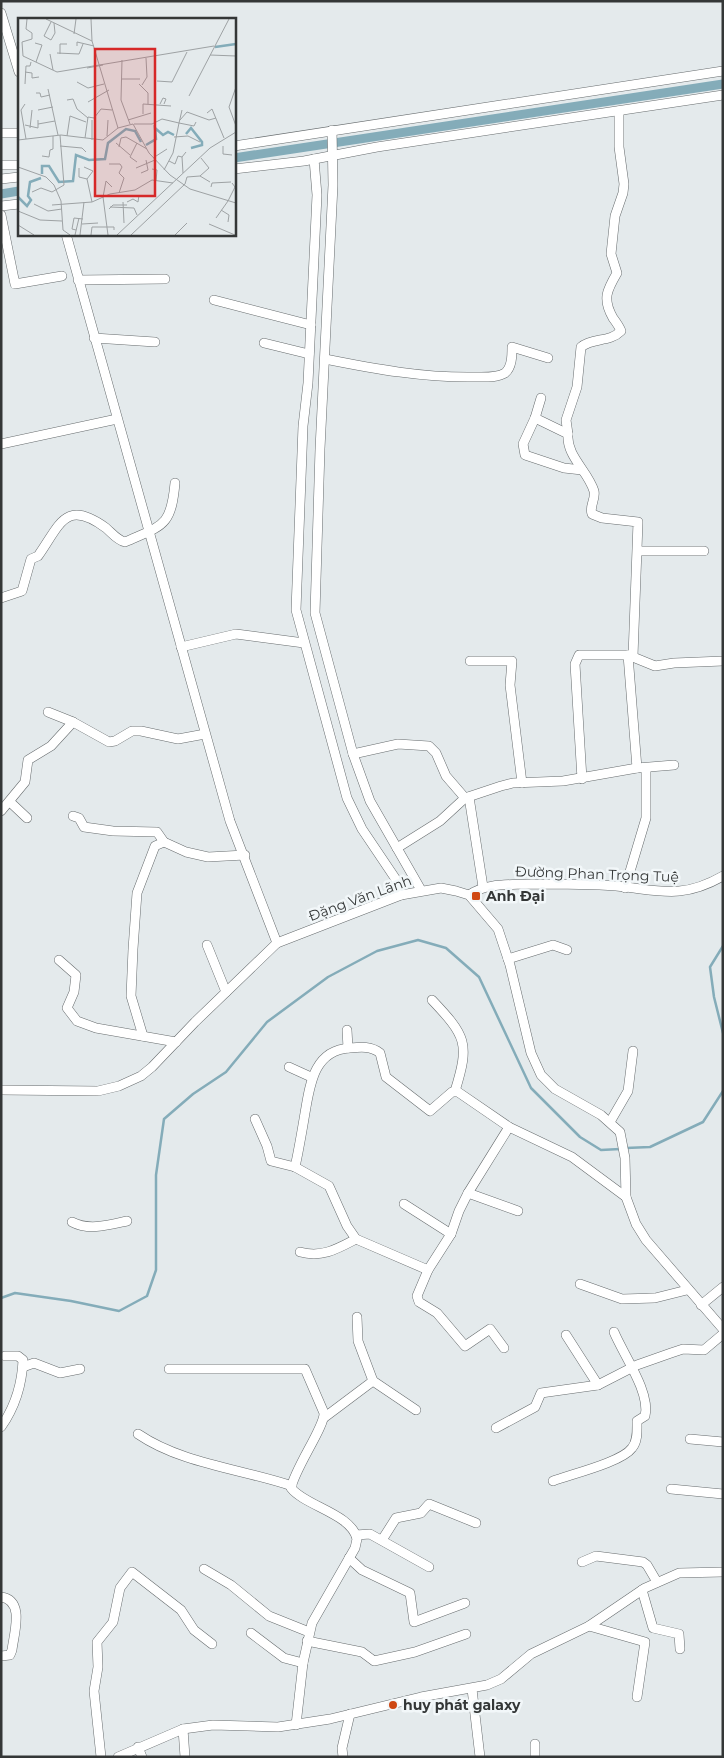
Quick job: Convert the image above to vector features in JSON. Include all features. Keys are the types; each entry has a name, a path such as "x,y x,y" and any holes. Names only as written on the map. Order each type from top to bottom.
{"street":[{"path":"1,13 18,69"},
{"path":"235,146 332,134 723,72"},
{"path":"235,169 314,159 377,146 723,95"},
{"path":"619,111 619,147 624,184 620,203 614,216 611,244 611,259 617,273 607,289 605,298 607,308 621,331 606,341 588,342 581,347 577,387 566,420 570,446 594,494 590,510 592,514 602,518 638,522 638,551 630,656 646,818 626,888"},
{"path":"1,133 18,133"},
{"path":"332,134 333,154 314,613 353,754 370,801 421,890"},
{"path":"314,159 317,195 311,326 303,426 296,576 297,616 346,798 362,829 395,878 401,895"},
{"path":"1,166 18,165"},
{"path":"1,179 18,176"},
{"path":"1,206 18,204"},
{"path":"1,215 15,284 62,276"},
{"path":"66,235 230,821 277,943"},
{"path":"78,280 165,279"},
{"path":"214,300 311,326"},
{"path":"94,338 155,342"},
{"path":"264,344 309,354"},
{"path":"325,359 377,370 439,378 497,376 506,372 511,364 512,348 548,358"},
{"path":"541,398 535,418 523,444 525,455 564,468 582,470"},
{"path":"535,418 568,434"},
{"path":"1,444 117,419"},
{"path":"1,598 22,591 31,559 38,556 64,520 75,514 83,514 91,517 123,542 148,532 169,518 173,506 175,483"},
{"path":"638,551 704,551"},
{"path":"297,616 314,613"},
{"path":"181,647 236,634 304,643"},
{"path":"582,779 576,658 584,654 630,656 655,666 668,663 723,661"},
{"path":"470,661 512,661 510,685 522,783"},
{"path":"48,712 73,722 109,742 115,741 132,731 141,731 178,740 205,734"},
{"path":"1,811 26,782 28,760 51,746 73,722"},
{"path":"353,754 398,744 429,746 436,753 446,776 467,798 483,887"},
{"path":"397,848 440,822 467,798 501,786 582,779 642,768 674,765"},
{"path":"10,802 27,818"},
{"path":"73,816 79,818 84,826 113,831 157,832 164,842 186,852 208,857 244,855"},
{"path":"142,1036 131,996 137,893 155,846 164,842"},
{"name":"Đường Phan Trọng Tuệ","path":"469,895 483,887 553,884 626,888 662,893 682,892 697,888 723,876"},
{"name":"Đặng Văn Lãnh","path":"1,1090 98,1091 112,1089 147,1072 277,943 401,895 421,890 441,888 469,895"},
{"path":"469,895 498,929 508,959 531,1053 541,1075 555,1089 610,1122 622,1136 625,1158 624,1181 626,1197 636,1224 646,1240 701,1306 723,1329"},
{"path":"207,945 226,992"},
{"path":"508,959 553,945 567,950"},
{"path":"59,960 72,970 76,977 74,992 68,1008 73,1018 96,1028 176,1042"},
{"path":"296,1166 311,1077 319,1063 334,1051 348,1048 373,1048 380,1052 386,1077 430,1111 455,1091 465,1051 452,1021 432,1000"},
{"path":"347,1030 348,1048"},
{"path":"610,1122 628,1090 633,1051"},
{"path":"289,1068 311,1077"},
{"path":"455,1091 509,1127 572,1158 626,1197"},
{"path":"255,1119 267,1146 271,1161 296,1166 329,1186 346,1226 356,1239 428,1270"},
{"path":"504,1348 490,1330 466,1346 437,1313 418,1302 418,1292 428,1270 451,1234 459,1211 468,1194 509,1127"},
{"path":"468,1194 518,1211"},
{"path":"404,1204 451,1234"},
{"path":"72,1222 81,1227 93,1227 127,1221"},
{"path":"300,1252 311,1255 324,1254 356,1239"},
{"path":"580,1284 622,1299 655,1298 688,1290"},
{"path":"701,1306 723,1287"},
{"path":"357,1317 358,1341 373,1381 416,1410"},
{"path":"553,1482 616,1461 632,1449 637,1437 637,1421 646,1412 642,1393 614,1332"},
{"path":"496,1428 535,1407 541,1393 598,1386 631,1368 683,1349 704,1350 723,1334"},
{"path":"566,1335 598,1386"},
{"path":"1,1427 16,1401 23,1360 18,1356 5,1356"},
{"path":"22,1367 34,1363 60,1373 80,1369"},
{"path":"169,1369 305,1369 325,1417"},
{"path":"292,1486 308,1447 325,1417 373,1381"},
{"path":"138,1434 151,1443 174,1452 231,1470 255,1474 292,1486 293,1490 338,1518 356,1535 370,1534 429,1566"},
{"path":"690,1439 723,1442"},
{"path":"671,1489 723,1494"},
{"path":"382,1540 396,1518 421,1513 429,1504 476,1523"},
{"path":"296,1725 308,1636 316,1614 355,1548 356,1535"},
{"path":"582,1562 596,1556 642,1562 647,1565 657,1582"},
{"path":"349,1558 362,1570 410,1593 414,1622 465,1603"},
{"path":"204,1570 231,1585 270,1616 308,1636 362,1652 374,1661 415,1652 466,1634"},
{"path":"101,1757 94,1691 98,1662 97,1642 113,1622 120,1588 132,1572 181,1610 194,1630 212,1644"},
{"path":"118,1757 183,1729 213,1726 269,1728 296,1725 421,1696 472,1689 501,1679 531,1654 589,1626 657,1582 687,1572 723,1572"},
{"path":"637,1697 645,1642 653,1628 642,1590"},
{"path":"1,1597 13,1602 16,1609 12,1650 10,1655 1,1656"},
{"path":"589,1626 645,1642"},
{"path":"653,1628 679,1634 680,1650"},
{"path":"251,1633 284,1658 303,1663"},
{"path":"472,1689 480,1757"},
{"path":"343,1757 342,1748 350,1714"},
{"path":"183,1729 185,1757"},
{"path":"535,1744 535,1757"},
{"path":"138,1747 142,1757"}],"waterway":[{"path":"235,158 723,84"},
{"path":"1,194 18,191"},
{"path":"1,1298 15,1293 71,1301 119,1311 147,1296 156,1270 156,1175 164,1119 193,1094 226,1072 267,1022 328,977 377,951 418,940 446,948 479,977 531,1088 580,1137 601,1150 620,1149"},
{"path":"723,946 710,967 714,997 723,1033"},
{"path":"626,1148 650,1147 703,1122 723,1091"}],"place":[{"name":"Anh Đại","path":"476,896"},
{"name":"huy phát galaxy","path":"393,1705"}]}
